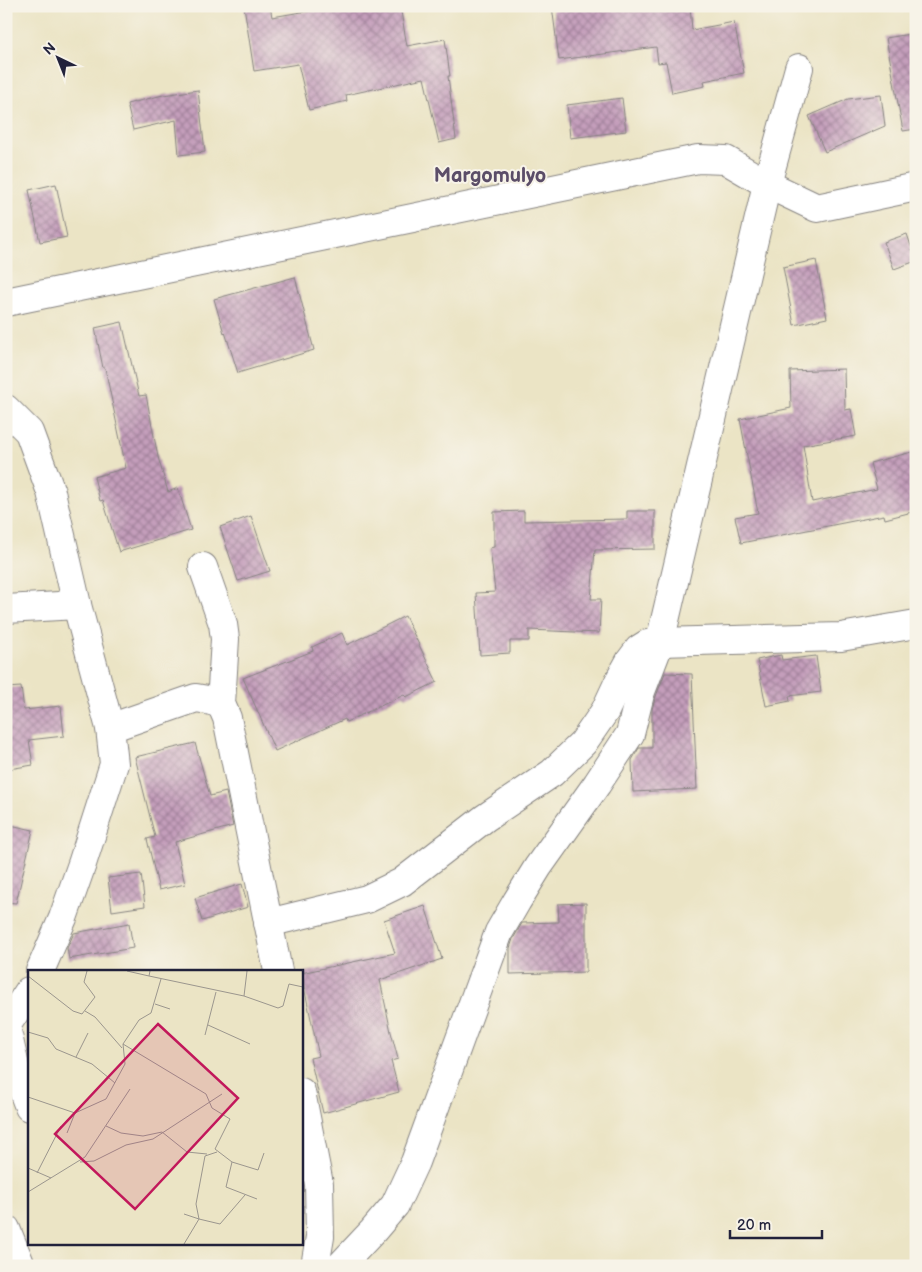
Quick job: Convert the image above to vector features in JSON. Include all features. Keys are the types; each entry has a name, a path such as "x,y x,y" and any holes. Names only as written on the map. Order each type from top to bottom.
{"street":[{"path":"340,1266 395,1205 415,1162 499,932 538,867 598,784 630,734 640,694 660,642 767,184 799,68"},
{"path":"6,302 698,159 726,160 767,184 817,208 916,187"},
{"path":"6,409 29,432 51,492 77,605 110,728 114,764 66,909 40,970"},
{"path":"203,567 223,624 225,639 221,704 227,718 278,970"},
{"path":"6,609 77,605"},
{"path":"268,923 367,899 402,882 486,818 552,773 583,743 605,711 630,661 638,649 647,644 660,642 841,637 916,624"},
{"path":"110,728 196,698 221,704"},
{"path":"28,992 6,1026 17,1075 28,1104"},
{"path":"302,1097 319,1184 320,1237 315,1266"},
{"path":"6,1229 21,1266"}],"building":[{"path":"244,6 270,6 272,17 337,6 400,6 407,46 445,39 456,139 439,143 424,78 346,95 347,101 309,110 298,64 254,71"},
{"path":"552,6 690,6 692,30 734,22 744,73 704,81 705,86 672,93 666,62 658,63 656,47 559,60"},
{"path":"916,33 916,129 903,131 886,38"},
{"path":"198,90 205,152 179,155 176,120 133,130 127,104 163,95"},
{"path":"881,95 885,126 825,152 809,116 848,99"},
{"path":"622,98 626,131 570,138 567,105"},
{"path":"56,184 67,237 40,242 29,190"},
{"path":"907,234 916,261 894,269 884,242"},
{"path":"816,260 827,318 794,325 783,267"},
{"path":"295,277 314,350 238,373 214,299"},
{"path":"122,322 139,396 146,395 158,457 168,492 178,488 191,530 119,552 103,500 100,501 94,477 126,468 95,328"},
{"path":"844,369 845,410 851,409 856,436 803,445 812,502 877,489 870,463 912,452 916,468 916,511 885,519 884,515 741,543 735,517 758,513 740,419 791,408 790,371"},
{"path":"524,511 524,521 627,519 627,511 655,511 655,549 595,550 591,599 601,599 599,633 529,630 529,641 510,641 510,653 480,655 476,593 495,592 490,548 494,547 494,512"},
{"path":"251,516 270,571 238,581 220,527"},
{"path":"405,616 437,682 346,722 345,719 275,751 243,678 313,651 312,647 342,633 347,645"},
{"path":"781,655 782,660 816,656 821,692 789,696 790,701 766,706 757,660"},
{"path":"665,673 692,674 697,789 633,792 632,760 639,748 652,748 652,709"},
{"path":"21,687 24,710 61,706 64,736 29,740 33,765 9,769 6,755 6,688"},
{"path":"195,743 210,796 226,792 233,826 175,842 185,884 159,890 147,839 155,837 135,757"},
{"path":"6,824 33,830 16,903 6,902"},
{"path":"141,874 145,906 112,911 108,878"},
{"path":"242,884 248,907 202,921 195,898"},
{"path":"586,903 586,972 510,974 510,948 522,923 559,922 558,904"},
{"path":"425,906 442,959 380,980 398,1059 391,1061 399,1092 323,1113 310,1058 319,1056 302,973 395,953 384,920"},
{"path":"129,923 133,948 69,959 67,948 74,933"}],"district":[{"name":"Margomulyo","path":"490,176"}]}
